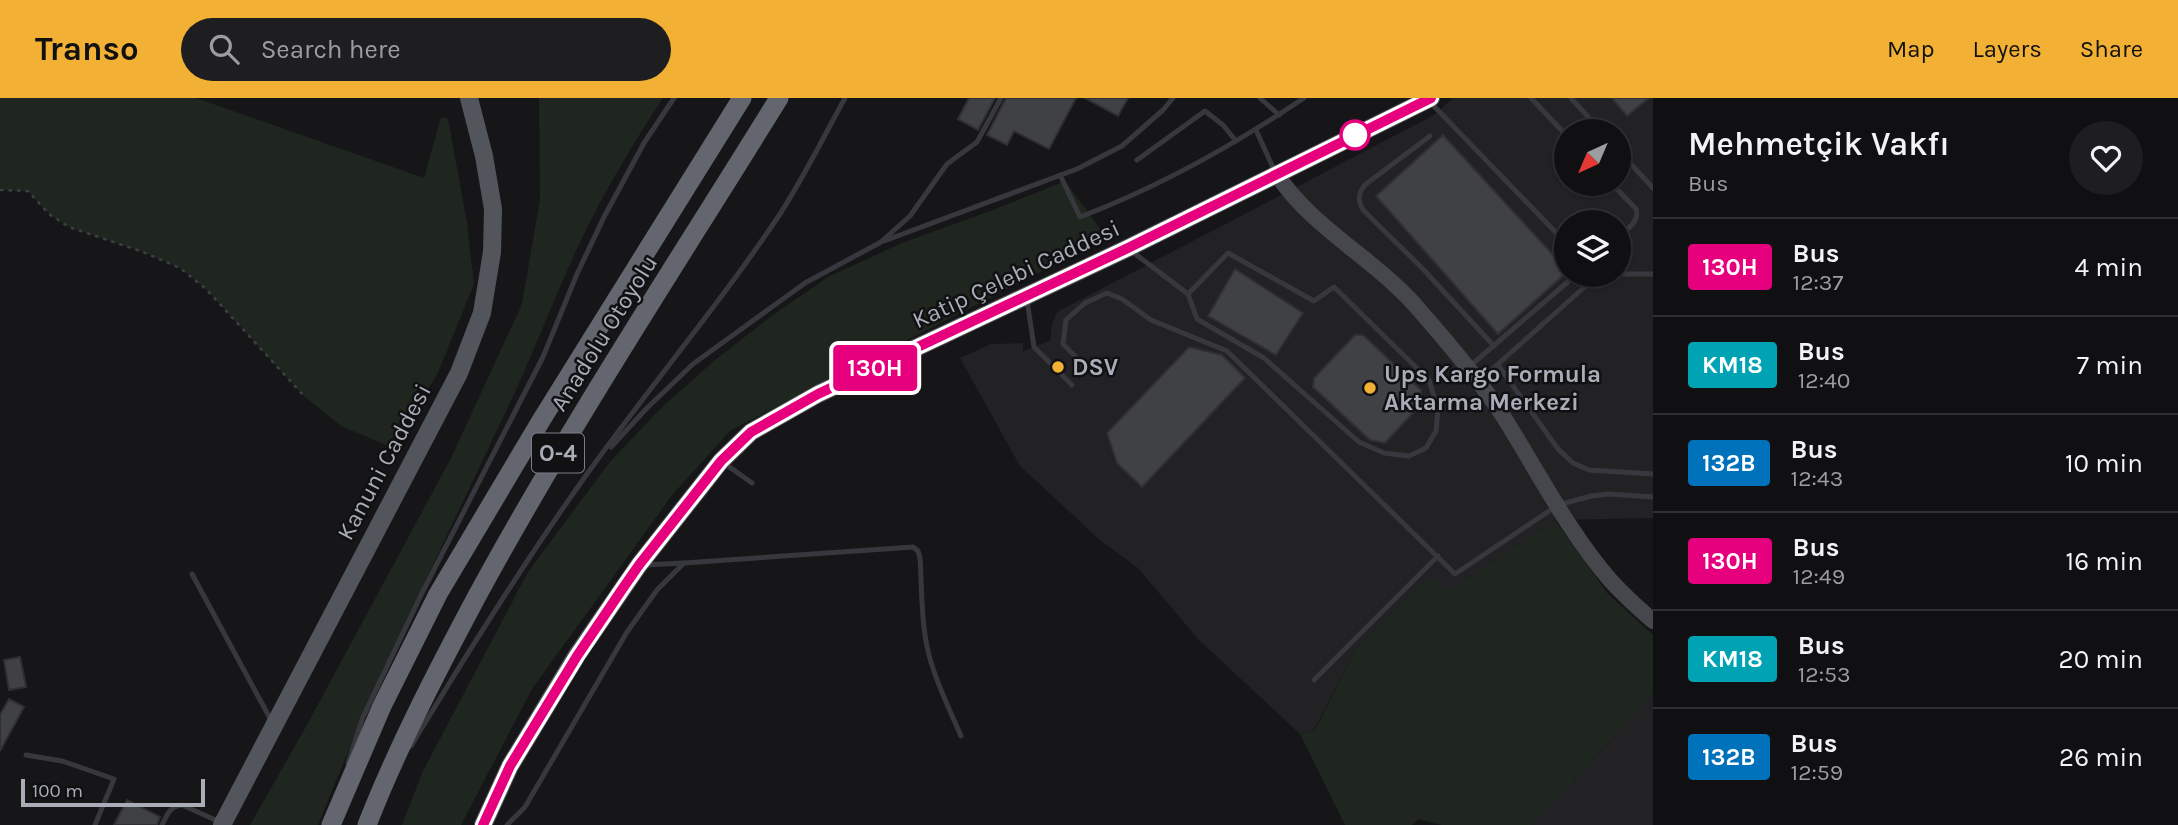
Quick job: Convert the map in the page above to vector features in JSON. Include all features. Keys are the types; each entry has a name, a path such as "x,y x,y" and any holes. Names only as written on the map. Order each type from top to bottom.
{"highway":[{"name":"Anadolu Otoyolu","path":"330,825 382,706 439,594 542,419 742,98"},
{"name":"Anadolu Otoyolu","path":"369,818 428,686 521,515 779,98"}],"main road":[{"name":"Kanuni Caddesi","path":"222,824 459,373 482,313 492,252 493,209 484,156 469,98"},
{"name":"Katip Çelebi Caddesi","path":"483,825 510,766 577,656 639,565 721,461 751,432 818,394 1128,248 1429,99"}],"street":[{"path":"1276,173 1296,201 1361,255 1418,308 1468,368 1501,414 1590,554 1610,580 1653,621"}],"lane":[{"path":"347,765 368,704 542,357 604,217 644,143 674,98"},
{"path":"369,818 525,563 588,473 781,212 845,98"},
{"path":"881,242 910,216 947,164 977,142 1001,98"},
{"path":"588,473 647,408 693,364 805,283 881,242 1077,169 1122,146 1173,98"},
{"path":"1260,98 1279,115"},
{"path":"1060,175 1080,217 1176,175 1256,130 1304,98"},
{"path":"1531,98 1554,122"},
{"path":"1571,98 1590,119"},
{"path":"1429,99 1554,230"},
{"path":"1137,160 1205,111 1223,125 1236,141"},
{"path":"1256,130 1276,173"},
{"path":"1430,136 1366,184 1360,192 1360,204 1494,346"},
{"path":"1631,164 1653,188"},
{"path":"1623,196 1637,212 1631,225"},
{"path":"1128,248 1188,294 1197,319 1264,358 1359,442 1384,453 1409,456 1426,448 1436,431 1438,410 1429,380 1334,287 1314,301 1228,253 1188,294"},
{"path":"1631,274 1653,274"},
{"path":"1468,368 1562,287"},
{"path":"1478,382 1585,287"},
{"path":"1086,367 1063,344 1066,320 1085,303 1107,293 1122,299 1151,320 1227,351 1455,574 1558,505 1609,494 1653,497"},
{"path":"1026,296 1034,347 1072,385"},
{"path":"1498,365 1558,449 1573,463 1589,470 1653,474"},
{"path":"721,461 752,483"},
{"path":"639,565 913,547 920,558 923,620 928,653 961,736"},
{"path":"1314,681 1437,556"},
{"path":"508,825 525,807 627,632 657,590 684,563"},
{"path":"192,574 273,725"},
{"path":"26,755 61,761 114,779 95,825"},
{"path":"330,825 343,777"},
{"path":"162,825 169,810 182,805 222,824"}],"path":[{"path":"0,190 28,191 49,214 69,227 143,252 180,268 206,289 304,396"}],"shaded area":[{"path":"0,98 196,98 424,178 441,117 448,119 467,222 474,284 437,375 389,446 341,426 304,396 206,289 180,268 143,252 69,227 49,214 28,191 0,190"},
{"path":"539,98 663,98 614,177 577,248 519,383 386,666 318,825 250,825 451,458 522,304 540,199"},
{"path":"1453,98 1653,98 1653,518 1555,520 1356,649 1314,730 1300,734 1198,639 1138,568 1101,541 1020,466 960,358 991,344 1023,343 1023,351 1051,340 1051,327 1057,312 1434,115"},
{"path":"1065,181 1107,238 731,430 673,494 532,689 461,825 402,825 423,771 528,572 609,463 660,409 715,360 828,277 902,243"},
{"path":"1555,520 1608,594 1653,635 1653,695 1532,825 1442,825 1418,819 1412,825 1345,825 1300,734 1315,730 1356,649 1386,617 1430,578 1447,592"},
{"path":"1653,695 1653,825 1532,825"}],"building":[{"path":"969,98 995,98 978,130 958,119"},
{"path":"1006,98 1076,98 1049,149 1014,131 1007,145 987,135"},
{"path":"1085,98 1128,98 1118,116"},
{"path":"1612,98 1649,98 1627,116"},
{"path":"1443,135 1554,256 1554,284 1498,334 1376,196"},
{"path":"1235,269 1303,313 1276,355 1208,316"},
{"path":"1355,335 1363,335 1421,390 1421,404 1385,443 1370,440 1313,387 1314,378"},
{"path":"1189,347 1222,355 1245,378 1142,487 1117,463 1107,433"},
{"path":"20,657 26,687 9,690 4,660"},
{"path":"9,699 24,707 0,751 0,715"},
{"path":"127,800 160,817 157,825 114,825"}],"bus line":[{"name":"130H","path":"483,825 510,766 577,656 623,588 721,461 751,432 818,394 1128,248 1431,98"}],"place":[{"name":"DSV","path":"1058,367"},
{"name":"Ups Kargo Formula Aktarma Merkezi","path":"1370,388"}]}
